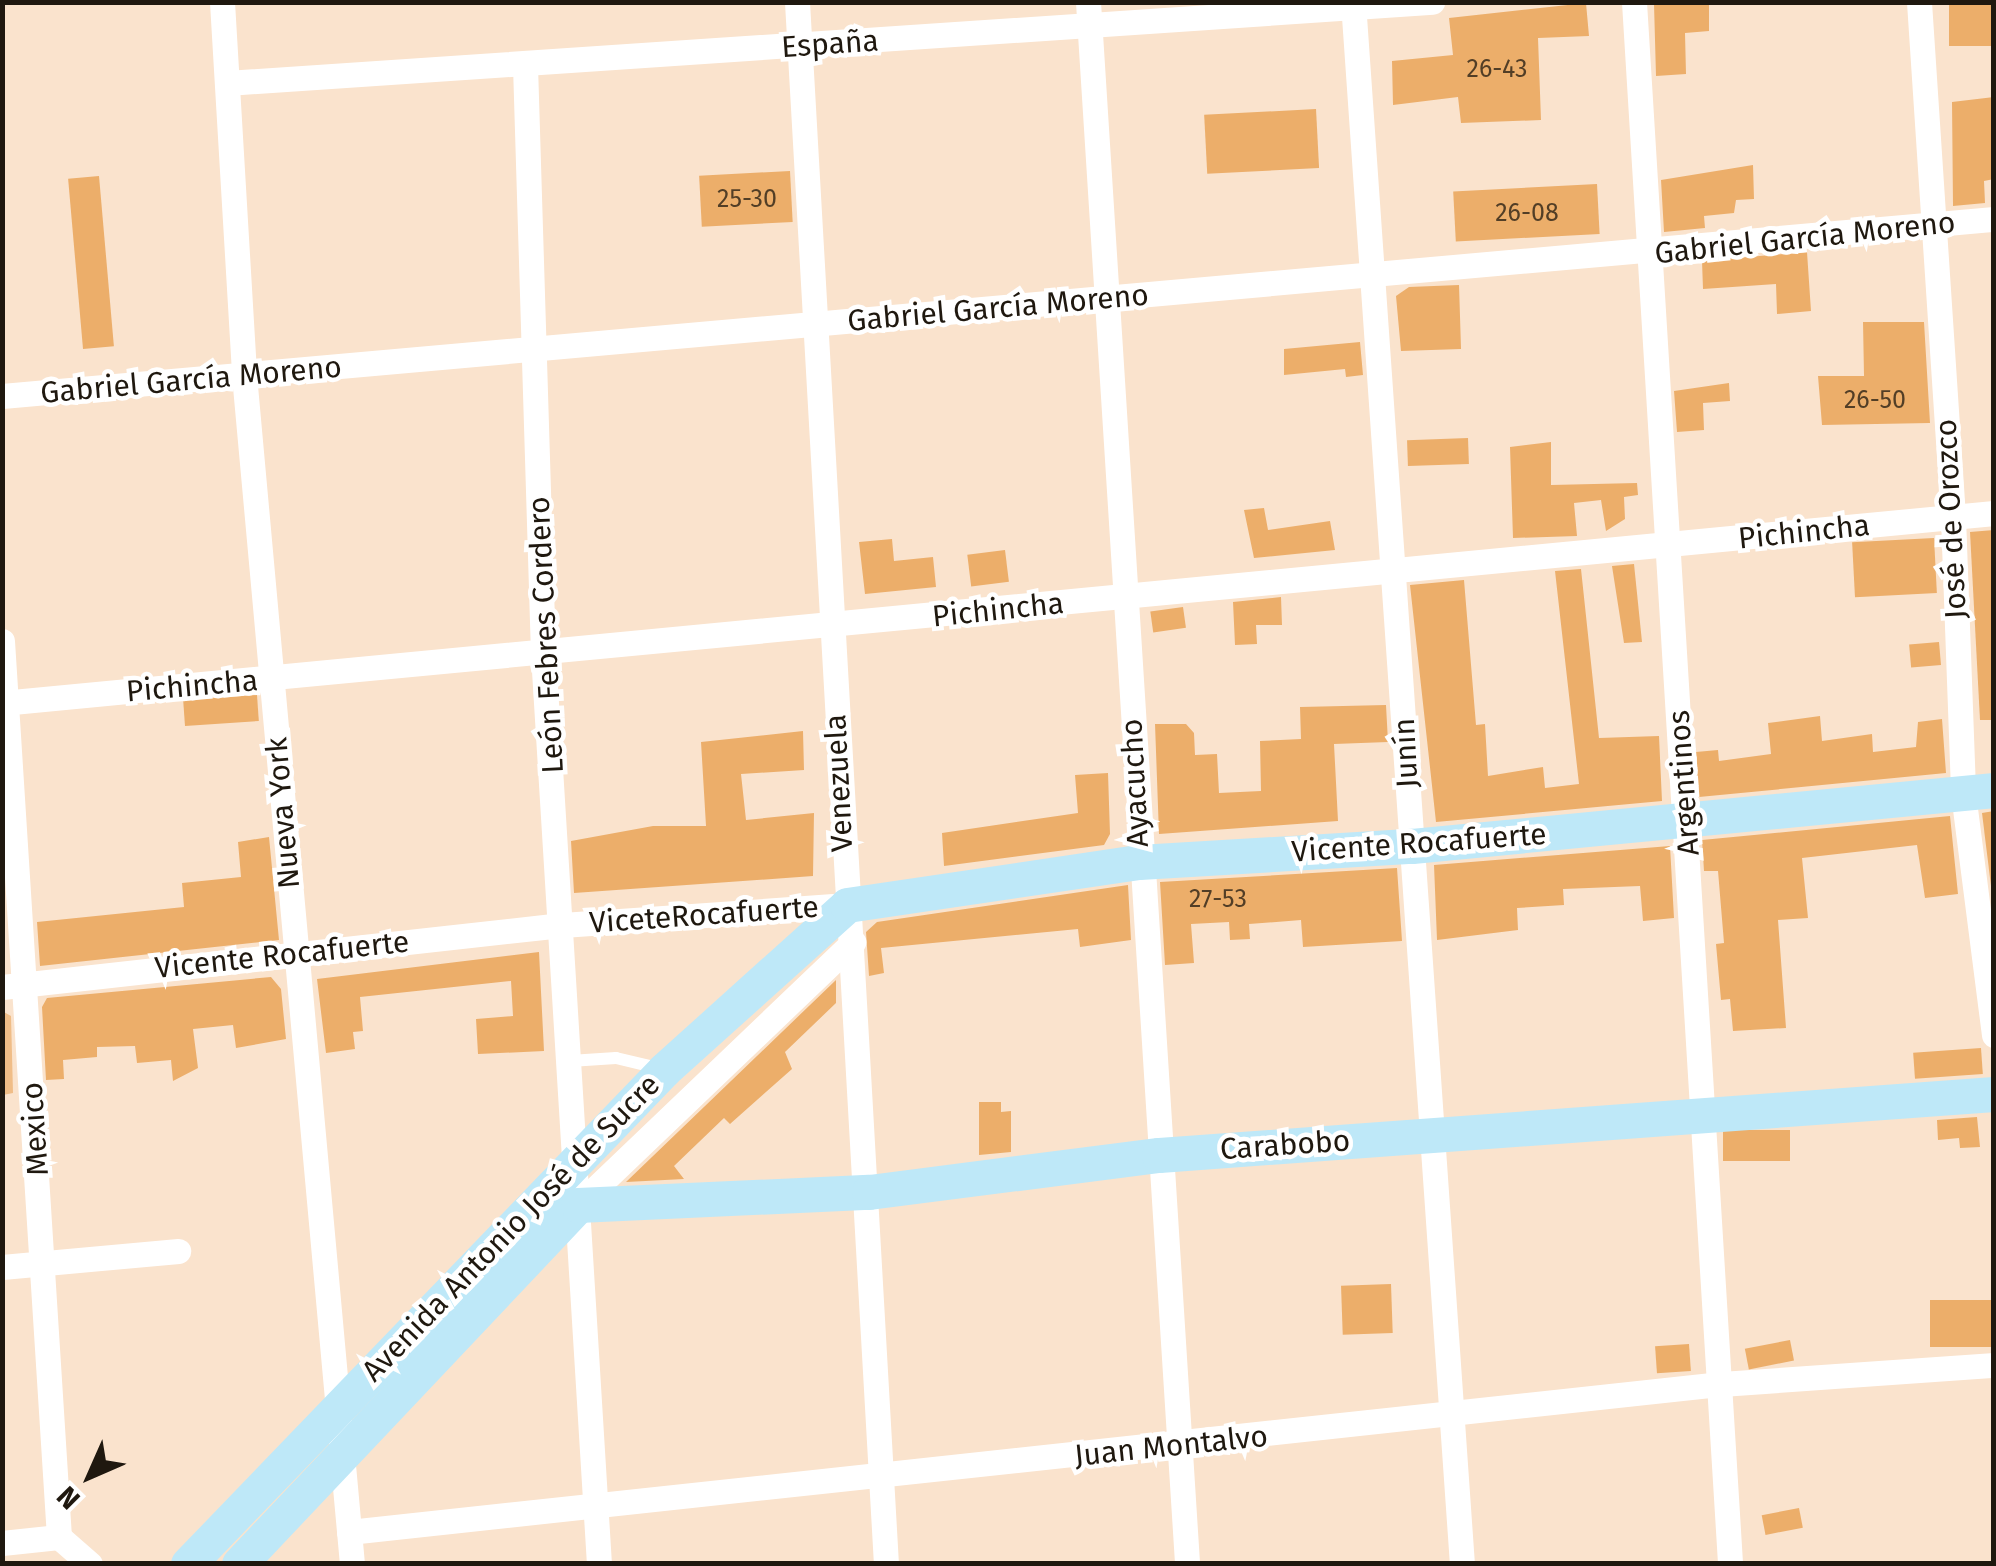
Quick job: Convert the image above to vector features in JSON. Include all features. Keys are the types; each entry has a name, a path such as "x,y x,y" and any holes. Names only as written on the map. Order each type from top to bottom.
{"main road":[{"name":"Vicente Rocafuerte","path":"846,906 1139,862 1412,846 1978,791"},
{"name":"Avenida Antonio José de Sucre","path":"188,1564 664,1070 846,906"},
{"name":"Carabobo","path":"578,1205 869,1192 1159,1155 1994,1094"},
{"name":"Avenida Antonio José de Sucre","path":"240,1564 578,1205"}],"street":[{"name":"Nueva York","path":"222,2 244,376 341,1404 352,1564"},
{"name":"Venezuela","path":"796,2 846,906 853,942 869,1192 878,1475 886,1564"},
{"name":"España","path":"227,82 799,47 1088,13 1432,2"},
{"name":"Argentinos","path":"1634,2 1706,1114 1730,1564"},
{"name":"José de Orozco","path":"1920,2 1931,225 1994,1035"},
{"name":"Junín","path":"1354,6 1462,1564"},
{"name":"Ayacucho","path":"1088,13 1139,862 1182,1446 1187,1564"},
{"name":"León Febres Cordero","path":"525,65 544,654 599,1564"},
{"name":"Gabriel García Moreno","path":"2,396 1994,220"},
{"name":"Pichincha","path":"4,702 1126,598 1395,566 1667,546 1994,514"},
{"name":"Mexico","path":"2,641 14,985 74,1554"},
{"name":"ViceteRocafuerte","path":"562,925 846,906"},
{"name":"Vicente Rocafuerte","path":"14,985 562,925"},
{"name":"Avenida Antonio José de Sucre","path":"578,1205 853,942"},
{"path":"2,1267 178,1251"},
{"name":"Juan Montalvo","path":"349,1532 1182,1446 1721,1384 1994,1365"},
{"path":"2,1543 74,1554"}],"lane":[{"path":"570,1062 616,1058 664,1070"}],"shaded area":[{"path":"2,1011 11,1016 13,1093 3,1095"}],"building":[{"path":"1709,2 1709,31 1685,33 1686,74 1656,76 1654,4"},
{"path":"1949,2 1994,2 1994,46 1949,46"},
{"path":"1586,3 1589,36 1538,38 1541,120 1461,123 1458,97 1393,105 1392,61 1453,55 1449,18"},
{"path":"1994,97 1994,179 1984,181 1985,203 1953,206 1952,102"},
{"path":"1316,109 1319,168 1207,174 1204,115"},
{"path":"1753,165 1754,199 1736,200 1734,213 1704,216 1705,228 1664,232 1661,180"},
{"path":"790,171 793,222 702,227 699,176"},
{"path":"99,176 114,346 83,349 68,179"},
{"path":"1597,184 1600,234 1456,241 1453,192"},
{"path":"1807,252 1811,311 1777,314 1776,284 1703,289 1702,261"},
{"path":"1459,285 1461,349 1401,351 1396,296 1409,287"},
{"path":"1863,322 1924,322 1930,423 1822,425 1818,376 1864,376"},
{"path":"1360,342 1363,375 1346,377 1345,369 1284,375 1284,349"},
{"path":"1729,383 1730,401 1703,403 1704,430 1677,432 1674,391"},
{"path":"1468,438 1469,464 1408,466 1407,440"},
{"path":"1551,442 1551,485 1637,483 1638,495 1624,497 1625,519 1606,531 1601,500 1574,503 1577,536 1513,538 1510,447"},
{"path":"1264,508 1268,530 1330,521 1335,550 1254,558 1244,510"},
{"path":"1994,530 1994,720 1980,720 1970,532"},
{"path":"1934,538 1937,593 1855,597 1852,542"},
{"path":"892,539 894,561 933,557 936,587 865,594 859,542"},
{"path":"1005,550 1009,582 971,586 967,555"},
{"path":"1634,564 1642,642 1624,643 1612,566"},
{"path":"1581,569 1599,738 1659,736 1662,801 1436,822 1410,585 1464,580 1476,725 1485,724 1488,776 1543,767 1545,788 1579,784 1555,571"},
{"path":"1281,597 1282,625 1256,625 1257,644 1235,645 1233,602"},
{"path":"1183,607 1186,628 1153,632 1150,612"},
{"path":"1939,642 1941,665 1911,668 1909,645"},
{"path":"257,695 259,721 185,726 183,700"},
{"path":"1386,705 1388,742 1334,744 1338,821 1159,834 1155,724 1186,724 1194,733 1195,755 1217,754 1219,793 1261,791 1260,741 1301,739 1300,707"},
{"path":"1820,716 1822,741 1872,734 1873,752 1916,747 1918,722 1942,719 1946,773 1699,797 1696,752 1718,750 1719,761 1771,754 1768,723"},
{"path":"803,731 804,770 741,774 746,820 814,813 813,876 574,893 571,841 653,826 706,826 701,742"},
{"path":"1108,773 1110,834 1104,845 944,866 942,833 1078,813 1075,775"},
{"path":"1994,811 1994,885 1991,886 1982,813"},
{"path":"1950,816 1958,894 1925,898 1917,845 1802,858 1808,918 1778,920 1786,1028 1733,1031 1730,999 1721,1000 1716,944 1724,943 1718,871 1704,871 1702,840"},
{"path":"269,837 279,940 40,966 37,922 184,907 182,883 241,877 238,842"},
{"path":"1670,846 1674,918 1643,921 1640,886 1563,889 1564,905 1517,908 1518,930 1437,940 1434,865"},
{"path":"1397,868 1402,941 1303,947 1301,920 1249,924 1250,939 1230,940 1229,922 1191,924 1194,963 1165,965 1160,882"},
{"path":"1128,885 1131,940 1080,947 1078,929 881,948 884,973 869,976 866,932 877,922"},
{"path":"539,952 544,1051 478,1054 476,1019 513,1016 511,981 360,997 363,1031 353,1032 355,1049 326,1053 317,979"},
{"path":"271,977 281,989 286,1039 236,1048 233,1025 193,1029 198,1068 173,1081 171,1060 137,1063 135,1046 97,1047 97,1057 63,1060 64,1079 46,1080 42,1007 47,998"},
{"path":"836,980 836,1003 785,1052 792,1069 730,1124 724,1118 674,1166 684,1179 626,1182"},
{"path":"1981,1048 1983,1074 1915,1079 1913,1053"},
{"path":"979,1102 1001,1102 1001,1112 1011,1111 1011,1152 979,1155"},
{"path":"1977,1117 1980,1147 1960,1148 1959,1138 1938,1140 1937,1120"},
{"path":"1723,1130 1790,1130 1790,1161 1723,1161"},
{"path":"1391,1284 1393,1333 1343,1335 1341,1286"},
{"path":"1930,1300 1994,1300 1994,1347 1930,1347"},
{"path":"1790,1340 1794,1361 1749,1369 1745,1349"},
{"path":"1689,1344 1691,1371 1657,1373 1655,1346"},
{"path":"1799,1508 1803,1528 1766,1535 1762,1515"}]}
